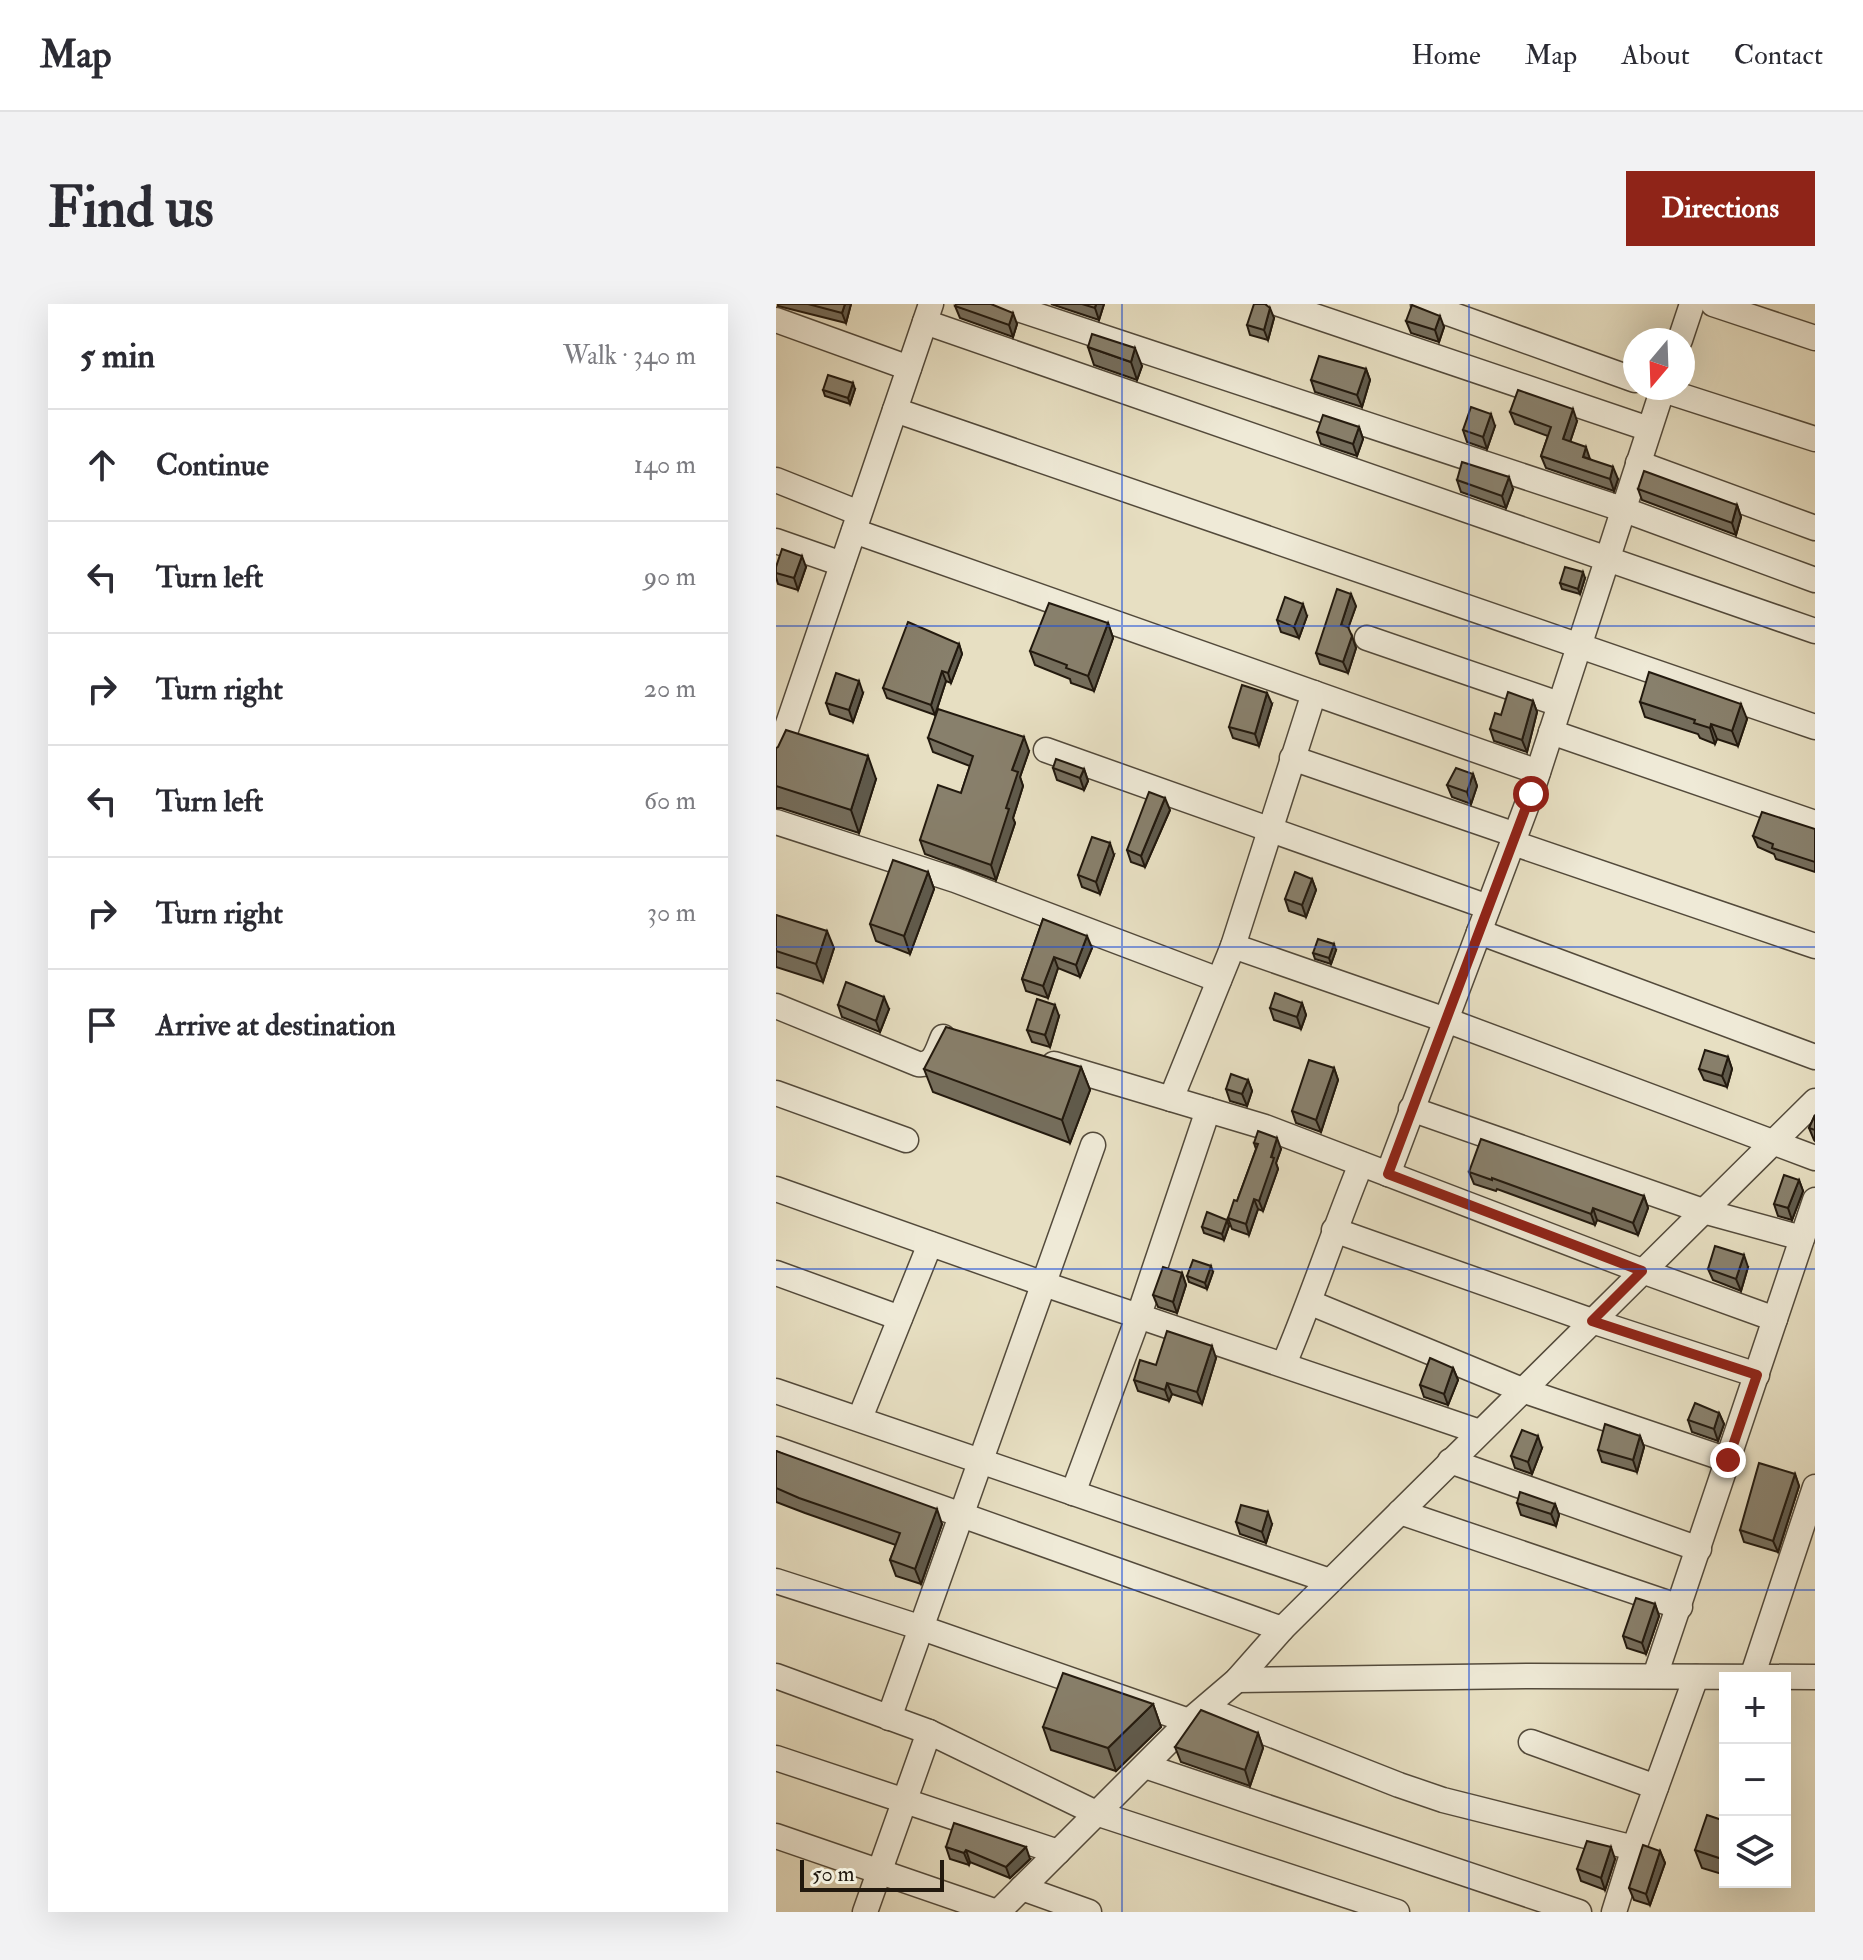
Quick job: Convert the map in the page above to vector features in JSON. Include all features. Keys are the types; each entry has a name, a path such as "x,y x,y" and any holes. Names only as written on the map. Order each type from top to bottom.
{"street":[{"path":"1003,304 1622,509 1815,580"},
{"path":"1279,304 1649,429"},
{"path":"1423,304 1623,376"},
{"path":"1684,328 1692,304"},
{"path":"1713,304 1815,338"},
{"path":"776,759 928,313 1815,631"},
{"path":"776,320 909,368"},
{"path":"1388,1174 1538,772 1658,400"},
{"path":"1695,400 1815,439"},
{"path":"895,410 1815,727"},
{"path":"1638,463 1815,528"},
{"path":"776,480 856,522 1314,693 1538,772"},
{"path":"776,541 842,564"},
{"path":"1367,638 1559,704"},
{"path":"1171,1099 1233,946 1314,693"},
{"path":"1551,732 1815,823"},
{"path":"1046,750 1488,907"},
{"path":"1292,758 1815,946"},
{"path":"776,822 955,880 1219,980"},
{"path":"1479,932 1815,1057"},
{"path":"1233,946 1446,1020 1815,1158"},
{"path":"776,1006 918,1064 926,1065 933,1060 946,1033 965,1037"},
{"path":"1036,1058 1265,1127 1775,1319"},
{"path":"776,1093 906,1140"},
{"path":"776,1836 997,1912 1237,1680 1282,1629 1815,1101"},
{"path":"1411,1109 1703,1211 1802,1238"},
{"path":"1073,1493 1139,1315 1208,1110"},
{"path":"889,1718 1093,1145"},
{"path":"1284,1364 1311,1303 1334,1230 1361,1164"},
{"path":"776,1189 1480,1432"},
{"path":"1655,1676 1815,1200"},
{"path":"1334,1230 1592,1321 1757,1375"},
{"path":"860,1418 930,1244"},
{"path":"776,1273 900,1318"},
{"path":"1311,1303 1522,1390 1728,1460"},
{"path":"776,1391 1330,1581"},
{"path":"776,1449 1282,1629"},
{"path":"1450,1461 1699,1549"},
{"path":"1754,1672 1806,1548 1815,1487"},
{"path":"1400,1512 1680,1607"},
{"path":"776,1581 1198,1715 1414,1790 1634,1848"},
{"path":"776,1676 929,1732 1096,1813 1397,1912"},
{"path":"1614,1912 1696,1677"},
{"path":"1237,1680 1719,1677"},
{"path":"1791,1677 1815,1677"},
{"path":"865,1912 929,1732"},
{"path":"1531,1742 1656,1787"},
{"path":"776,1758 1058,1852"},
{"path":"1145,1766 1579,1912"},
{"path":"1022,1888 1089,1912"}],"building":[{"path":"808,304 845,304 842,313"},
{"path":"956,304 991,304 1013,313 1009,325"},
{"path":"1254,304 1265,304 1270,308 1264,330 1247,325"},
{"path":"1412,305 1440,316 1435,330 1406,321"},
{"path":"1092,334 1135,348 1131,362 1088,347"},
{"path":"1319,356 1366,369 1357,395 1311,380"},
{"path":"828,375 853,383 848,398 823,390"},
{"path":"1518,390 1573,409 1563,439 1586,447 1583,457 1613,467 1610,479 1541,456 1551,427 1510,412"},
{"path":"1471,407 1491,414 1483,437 1463,430"},
{"path":"1323,415 1359,427 1353,444 1317,432"},
{"path":"1462,462 1509,477 1502,496 1457,480"},
{"path":"1644,471 1737,505 1732,523 1638,489"},
{"path":"782,549 802,556 794,578 776,573"},
{"path":"1565,567 1583,572 1578,589 1560,583"},
{"path":"1337,589 1351,594 1341,625 1348,627 1352,636 1343,662 1316,653"},
{"path":"1285,597 1303,604 1294,627 1277,620"},
{"path":"1049,603 1108,623 1088,676 1030,651"},
{"path":"908,622 959,644 948,673 942,671 931,705 883,688"},
{"path":"1649,672 1741,704 1732,731 1711,724 1710,728 1694,723 1695,720 1640,702"},
{"path":"836,673 859,681 849,710 826,703"},
{"path":"1242,685 1267,693 1255,734 1229,727"},
{"path":"1508,692 1533,701 1522,740 1490,729 1495,713 1501,715"},
{"path":"938,709 1024,737 1012,770 1018,772 1006,808 1009,809 991,865 920,840 938,785 961,793 973,756 928,738"},
{"path":"786,730 868,756 851,810 776,786 776,748"},
{"path":"1056,759 1084,769 1080,778 1053,768"},
{"path":"1456,768 1473,774 1467,792 1447,785"},
{"path":"1149,792 1165,798 1141,856 1127,850"},
{"path":"1762,812 1815,829 1815,862 1772,848 1773,844 1753,836"},
{"path":"1092,837 1110,843 1096,882 1078,875"},
{"path":"893,860 928,872 904,936 870,924"},
{"path":"1295,872 1312,879 1302,905 1285,899"},
{"path":"776,915 827,931 816,964 776,951"},
{"path":"1043,919 1087,936 1076,965 1054,957 1043,986 1022,979"},
{"path":"1318,939 1334,944 1329,958 1313,953"},
{"path":"846,982 884,997 876,1021 838,1005"},
{"path":"1275,993 1302,1003 1297,1017 1270,1008"},
{"path":"1037,999 1055,1005 1045,1035 1027,1030"},
{"path":"946,1027 1081,1067 1062,1120 924,1069"},
{"path":"1705,1050 1728,1057 1722,1076 1699,1069"},
{"path":"1309,1060 1334,1068 1316,1120 1292,1111"},
{"path":"1231,1074 1248,1080 1242,1094 1226,1089"},
{"path":"1815,1115 1815,1130 1809,1128"},
{"path":"1258,1131 1277,1138 1271,1157 1274,1158 1259,1201 1254,1199 1246,1224 1228,1218 1258,1144 1254,1143"},
{"path":"1481,1139 1644,1196 1633,1223 1593,1208 1591,1214 1469,1172"},
{"path":"1784,1175 1799,1180 1788,1208 1774,1204"},
{"path":"1207,1212 1227,1220 1222,1234 1202,1227"},
{"path":"1715,1246 1744,1255 1736,1279 1708,1269"},
{"path":"1193,1260 1211,1266 1205,1283 1187,1276"},
{"path":"1163,1267 1182,1273 1173,1302 1153,1295"},
{"path":"1167,1331 1212,1346 1197,1392 1167,1383 1165,1390 1134,1380 1140,1360 1156,1365"},
{"path":"1430,1358 1453,1368 1444,1394 1420,1385"},
{"path":"1695,1403 1719,1413 1714,1429 1688,1420"},
{"path":"1605,1424 1640,1436 1633,1460 1598,1450"},
{"path":"1522,1430 1538,1436 1528,1462 1511,1456"},
{"path":"776,1451 937,1509 915,1569 890,1560 900,1533 776,1488"},
{"path":"1759,1463 1795,1474 1773,1541 1740,1530"},
{"path":"1520,1492 1555,1504 1551,1514 1517,1503"},
{"path":"1241,1505 1268,1512 1262,1532 1236,1522"},
{"path":"1636,1598 1655,1604 1642,1643 1623,1636"},
{"path":"1063,1673 1153,1704 1108,1748 1043,1727"},
{"path":"1201,1710 1258,1733 1245,1770 1175,1747"},
{"path":"1707,1815 1719,1819 1719,1858 1695,1850"},
{"path":"954,1823 1026,1847 1006,1867 966,1850 964,1853 946,1847"},
{"path":"1587,1841 1611,1847 1601,1878 1577,1869"},
{"path":"1643,1845 1660,1851 1646,1894 1629,1888"}],"route":[{"path":"1531,794 1388,1174 1642,1271 1592,1321 1757,1375 1728,1460"}]}
